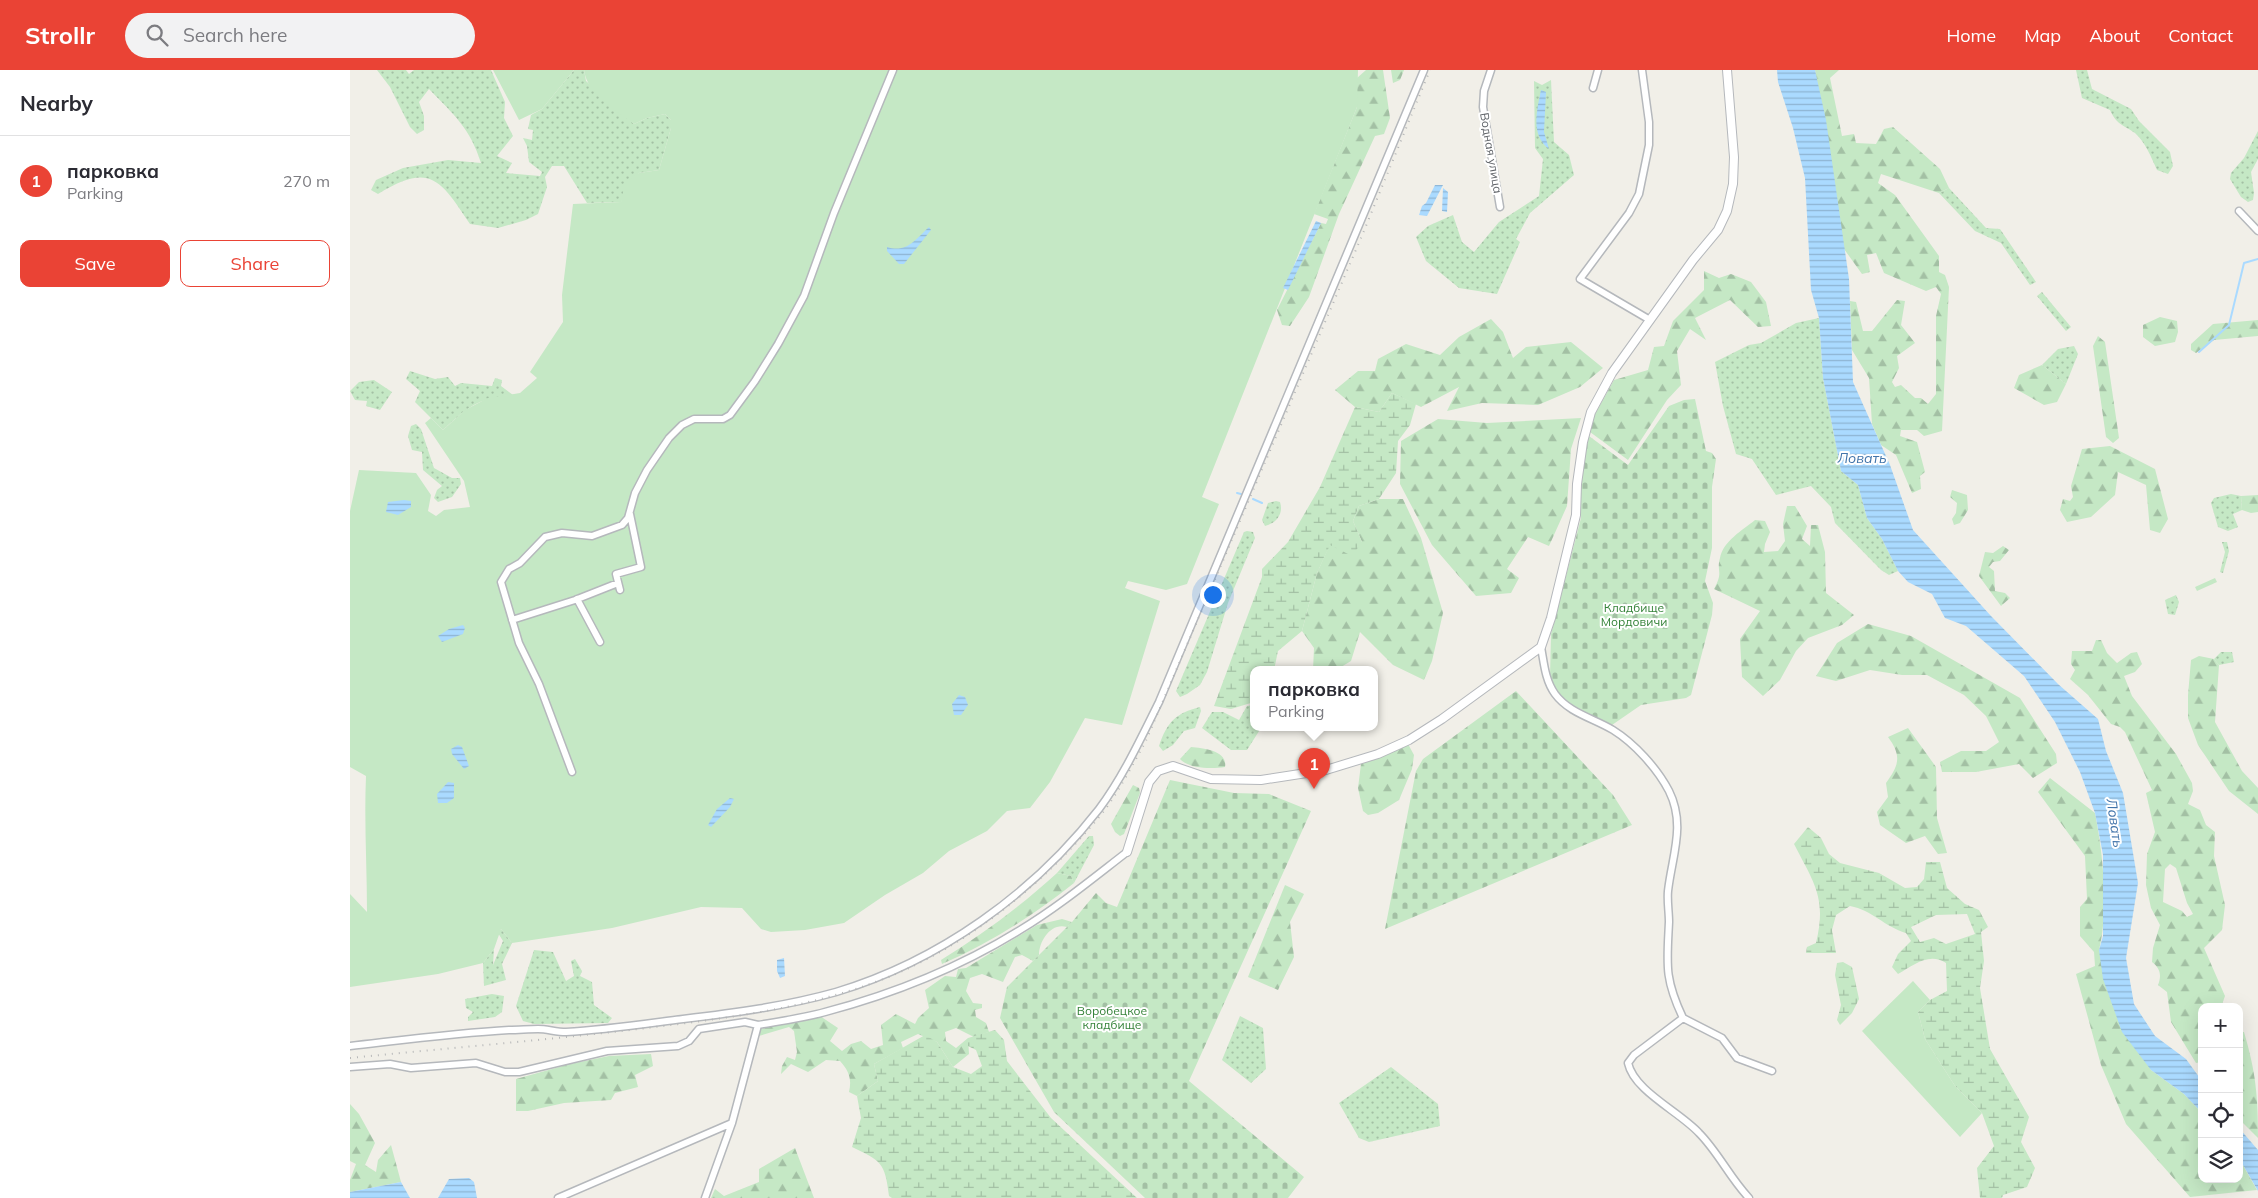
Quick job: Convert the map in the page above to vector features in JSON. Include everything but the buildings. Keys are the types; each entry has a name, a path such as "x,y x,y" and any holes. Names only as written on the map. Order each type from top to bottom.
{"street":[{"path":"572,772 540,684 519,643 501,582 509,569 520,563 545,537 562,533 592,536 622,526 630,512 635,493 647,470 669,438 682,425 694,420 723,419 730,415 755,381 804,296 834,213 893,70"},
{"path":"350,1046 508,1030 538,1029 564,1032 672,1021 783,1005 835,992 911,962 968,930 1013,897 1065,848 1100,808 1130,760 1159,702 1424,70"},
{"name":"Водная улица","path":"1491,70 1484,91 1482,107 1500,207"},
{"path":"1593,88 1598,70"},
{"path":"1642,70 1649,122 1649,145 1639,194 1629,212 1580,279 1650,320"},
{"path":"1727,70 1734,157 1733,184 1728,212 1718,230 1693,260 1612,373 1591,412 1582,450 1577,484 1576,515 1551,618 1541,647 1547,678 1555,694 1568,708 1612,729 1626,739 1659,775 1669,791 1676,809 1678,826 1677,848 1668,892 1669,920 1666,951 1668,977 1674,998 1683,1018 1722,1038 1737,1058 1772,1071"},
{"path":"2239,211 2258,231"},
{"path":"620,590 616,574 640,567 630,512"},
{"path":"512,620 577,599 618,583"},
{"path":"577,599 600,642"},
{"path":"350,1067 390,1064 411,1068 476,1063 505,1072 519,1072 606,1051 678,1046 689,1040 699,1029 746,1022 758,1025 824,1013 888,993 960,963 1021,930 1076,892 1127,852 1149,782 1158,771 1173,766 1211,779 1261,780 1326,770 1378,754 1409,740 1442,719 1541,647"},
{"path":"1683,1018 1634,1055 1628,1063 1630,1074 1640,1085 1700,1133 1749,1198"},
{"path":"705,1198 732,1123 758,1025"},
{"path":"558,1198 732,1123"}],"green space":[{"path":"377,70 406,70 409,74 414,70 491,70 505,102 504,118 513,136 497,156 512,163 506,173 540,176 542,172 529,162 527,146 523,138 532,140 533,130 528,129 531,115 542,109 574,70 584,70 586,81 634,124 647,118 665,114 671,120 671,128 659,170 639,173 621,202 587,203 564,166 552,166 545,177 547,187 538,214 526,220 498,228 470,224 450,196 432,180 422,178 410,179 378,194 371,190 376,180 403,168 448,160 481,163 472,140 466,131 454,115 429,89 419,102 424,116 424,130 417,134 410,127 390,87"},
{"path":"493,70 574,70 542,109 519,120"},
{"path":"584,70 1358,70 1357,107 1202,497 1219,504 1187,584 1166,590 1128,581 1125,588 1160,601 1122,725 1085,718 1050,782 1030,808 1007,811 987,831 949,851 923,873 885,895 844,923 805,930 771,932 761,929 742,908 701,907 612,928 512,943 501,929 494,949 483,963 438,974 350,987 350,894 367,912 366,776 350,767 350,511 359,470 416,473 431,495 428,511 436,516 444,510 470,507 464,481 425,423 431,418 443,430 465,410 488,398 520,393 537,378 530,372 563,322 562,295 573,204 621,202 625,182 639,173 659,170 671,128 671,120 665,114 647,118 634,124 596,94 586,79"},
{"path":"1366,70 1383,70 1390,118 1384,134 1375,136 1339,214 1309,297 1290,326 1282,325 1277,310 1321,223 1326,224 1328,219 1314,214 1357,107 1357,78"},
{"path":"1391,70 1404,70 1400,80 1393,83"},
{"path":"1815,70 1839,70 1830,78 1842,136 1854,134 1856,143 1876,144 1884,129 1893,127 1940,169 1949,188 1939,193 1881,174 1878,183 1895,195 1939,256 1939,272 1945,275 1949,287 1942,431 1924,436 1917,430 1901,430 1900,436 1917,442 1925,472 1920,476 1921,489 1912,493 1896,455 1881,445 1872,424 1869,378 1852,350 1850,301 1856,302 1863,331 1872,331 1897,300 1905,301 1901,325 1915,343 1897,356 1899,368 1892,382 1895,387 1901,385 1915,398 1921,398 1928,404 1936,394 1936,316 1941,294 1936,287 1926,291 1884,273 1876,253 1867,255 1870,272 1862,274 1844,249"},
{"path":"2076,70 2087,70 2092,89 2131,109 2139,121 2170,152 2173,166 2168,174 2157,170 2142,141 2135,133 2123,126 2110,110 2082,98"},
{"path":"1551,80 1554,142 1569,155 1574,175 1530,213 1516,239 1520,242 1497,294 1459,288 1426,261 1416,237 1428,226 1453,215 1462,242 1474,252 1499,222 1539,196 1543,159 1535,148 1534,81 1542,85"},
{"path":"2258,131 2258,159 2251,172 2254,193 2253,200 2248,202 2241,197 2230,179 2231,173 2244,158"},
{"path":"1949,188 1986,228 2000,229 2036,282 2030,285 2001,243 1975,231 1939,193"},
{"path":"1704,271 1719,278 1731,274 1751,282 1766,302 1771,326 1758,327 1730,300 1695,318 1706,340 1690,329 1677,351 1681,385 1667,400 1628,460 1590,432 1594,416 1614,380 1648,370 1654,347 1664,346 1673,321 1704,290"},
{"path":"2042,292 2071,327 2066,331 2037,296"},
{"path":"2160,317 2177,321 2178,332 2175,342 2155,346 2143,337 2143,325"},
{"path":"1819,318 1823,378 1841,471 1858,485 1867,518 1882,539 1898,571 1889,575 1881,570 1835,523 1831,507 1811,486 1776,495 1752,459 1736,454 1723,406 1715,362 1749,345 1761,343 1796,323"},
{"path":"1491,319 1503,332 1513,358 1526,347 1571,342 1603,368 1580,387 1538,405 1482,403 1447,411 1459,387 1421,407 1392,393 1379,412 1355,407 1335,390 1358,371 1375,371 1378,359 1406,344 1440,355 1459,337"},
{"path":"2258,320 2258,336 2214,340 2196,353 2191,350 2191,344 2213,324"},
{"path":"2098,336 2105,342 2119,438 2113,443 2106,437 2093,346"},
{"path":"2074,346 2078,354 2066,384 2042,365 2058,349"},
{"path":"2042,365 2066,384 2057,402 2044,405 2014,388 2019,375"},
{"path":"410,371 435,379 448,377 455,386 461,383 492,386 495,378 502,380 501,386 513,395 491,399 474,405 443,430 415,402 420,391 406,379"},
{"path":"374,380 392,392 380,410 366,406 367,401 355,400 350,391 359,382"},
{"path":"1392,393 1416,404 1410,425 1398,441 1396,473 1379,499 1359,506 1353,521 1362,542 1352,556 1330,545 1317,573 1302,631 1278,651 1275,666 1250,666 1250,703 1231,709 1214,706 1262,577 1262,569 1288,542 1320,487 1355,407 1379,412"},
{"name":"Кладбище Мордовичи","path":"1695,399 1706,451 1712,453 1716,459 1712,487 1712,548 1705,581 1713,603 1712,615 1691,695 1686,698 1641,705 1612,725 1571,706 1558,693 1550,677 1551,634 1581,518 1580,493 1585,444 1589,436 1628,465 1669,406 1684,400"},
{"path":"1581,418 1571,449 1567,506 1549,546 1528,537 1507,569 1519,578 1511,593 1476,596 1432,545 1400,484 1401,441 1438,419 1487,423"},
{"path":"416,424 421,429 434,468 452,478 460,478 461,484 452,497 438,502 434,498 437,490 442,486 423,470 422,452 412,450 408,436 411,426"},
{"path":"2110,446 2155,469 2168,519 2160,533 2150,530 2146,485 2118,472 2115,495 2091,517 2067,522 2060,510 2063,499 2070,501 2073,497 2071,486 2082,449"},
{"path":"1952,490 1967,495 1968,510 1960,523 1954,525 1952,519 1956,513 1957,503 1950,497"},
{"path":"2231,494 2241,496 2242,510 2233,514 2238,527 2228,531 2218,527 2211,503 2214,498"},
{"path":"2258,495 2258,512 2251,513 2242,510 2241,496"},
{"path":"1379,499 1403,499 1421,538 1443,613 1432,661 1424,680 1393,665 1360,632 1351,661 1343,666 1313,666 1314,648 1302,631 1317,573 1330,544 1362,542 1353,521 1359,506"},
{"path":"1280,502 1280,514 1273,523 1265,526 1262,520 1268,503"},
{"path":"1787,506 1795,506 1807,526 1802,539 1810,546 1811,525 1818,525 1825,552 1826,593 1854,615 1842,625 1808,638 1796,651 1780,680 1763,696 1742,677 1740,639 1760,611 1714,589 1719,579 1719,563 1725,546 1734,536 1755,520 1765,521 1770,532 1764,552 1778,551 1785,541 1783,524"},
{"path":"1244,532 1253,532 1255,538 1228,603 1207,672 1200,685 1180,697 1176,691"},
{"path":"2222,542 2227,542 2229,551 2223,573 2220,572 2225,552"},
{"path":"2003,546 2009,550 2000,561 1993,562 1989,567 1994,571 1995,591 2005,593 2010,598 2001,606 1979,576 1985,552 1993,553"},
{"path":"2215,578 2217,582 2197,591 2195,587"},
{"path":"2176,595 2179,602 2175,615 2168,614 2165,600"},
{"path":"1868,624 1911,636 2020,698 2056,754 2057,763 2033,778 2019,764 1976,772 1942,772 1940,762 1961,751 1986,751 1999,742 1986,716 1964,695 1927,675 1902,675 1870,670 1836,681 1816,676 1837,643"},
{"path":"2096,640 2101,640 2107,653 2117,663 2131,653 2137,652 2142,664 2135,672 2124,676 2132,696 2176,754 2192,783 2193,791 2188,804 2200,810 2206,825 2215,832 2214,856 2225,905 2222,930 2204,948 2225,996 2222,1003 2198,1003 2198,1063 2196,1063 2171,1022 2167,992 2158,985 2160,972 2152,962 2153,948 2160,925 2151,908 2146,885 2147,854 2155,832 2146,793 2152,790 2125,732 2120,727 2111,724 2088,695 2070,679 2075,670 2071,664 2072,651 2092,651","holes":["2170,864 2176,868 2187,903 2193,914 2187,917 2182,911 2163,902 2165,869"]},
{"path":"2221,652 2232,652 2234,662 2219,665 2214,659"},
{"path":"2199,656 2214,659 2219,665 2215,722 2242,771 2258,788 2258,814 2229,791 2198,745 2188,718 2188,695 2191,660"},
{"path":"1516,691 1613,795 1632,825 1385,929 1416,771 1423,759"},
{"path":"1247,706 1250,706 1250,731 1259,731 1247,750 1231,750 1202,728 1212,712 1223,712 1239,720"},
{"path":"1200,707 1201,711 1195,728 1184,731 1173,745 1163,751 1159,746 1169,725 1185,712"},
{"path":"1908,728 1936,767 1937,818 1947,853 1938,854 1925,836 1906,843 1880,825 1877,812 1888,797 1886,783 1894,771 1897,760 1897,755 1888,737"},
{"path":"1408,744 1414,755 1412,769 1399,800 1378,813 1368,815 1363,811 1358,788 1361,764"},
{"path":"1191,747 1214,751 1223,757 1225,767 1201,768 1189,765 1180,759"},
{"path":"2050,778 2095,813 2104,882 2104,917 2099,950 2151,1070 2184,1094 2198,1109 2198,1183 2243,1183 2243,1165 2257,1190 2190,1197 2126,1124 2101,1065 2076,974 2095,966 2094,952 2080,936 2080,907 2087,899 2085,856 2038,792"},
{"name":"Воробецкое кладбище","path":"1170,780 1234,793 1269,794 1311,811 1189,1081 1304,1177 1288,1198 1145,1198 1054,1112 1000,1018 1007,987 1072,922 1096,893 1106,903 1117,907"},
{"path":"1133,785 1139,788 1140,793 1124,834 1120,836 1115,832 1111,824"},
{"path":"1808,827 1821,838 1829,854 1840,863 1879,873 1905,888 1917,887 1924,879 1926,862 1940,862 1947,888 1965,904 1979,910 1988,927 1981,932 1984,961 1980,988 1990,1049 2029,1117 2021,1142 2035,1168 2027,1187 2003,1195 2002,1198 1980,1198 1977,1168 1994,1146 1982,1113 1955,1086 1925,1039 1918,1012 1930,1000 1947,991 1946,963 1940,960 1928,959 1898,974 1892,967 1898,954 1911,941 1906,933 1891,927 1865,911 1850,906 1836,915 1832,930 1836,953 1806,953 1807,947 1816,943 1820,914 1819,902 1813,881 1794,844","holes":["1967,914 1975,934 1946,944 1934,938 1920,942 1911,927 1936,915"]},
{"path":"1089,836 1093,836 1094,845 1074,883 1071,876 1057,873"},
{"path":"1057,873 1071,876 1074,883 1011,928 942,964 941,960 1001,919"},
{"path":"1285,885 1304,894 1290,922 1294,957 1278,990 1248,977"},
{"path":"1062,919 1072,922 1067,927 1056,927 1047,934 1041,944 1039,955 1033,961 1022,955 1015,957 1003,982 982,974 970,978 966,991 973,1003 982,1004 982,1008 975,1010 976,1017 986,1023 989,1032 974,1037 956,1028 945,1032 946,1041 956,1048 968,1038 969,1054 953,1067 937,1042 918,1034 901,1042 903,1048 874,1064 878,1081 857,1096 849,1092 849,1075 840,1061 826,1060 808,1072 791,1064 781,1074 782,1066 787,1057 795,1060 797,1052 794,1031 789,1027 759,1036 761,1029 820,1016 838,1028 830,1041 842,1051 851,1044 861,1041 871,1049 883,1045 881,1025 896,1014 915,1024 918,1018 929,1008 925,990 945,976 956,977 958,969 966,968 1037,925"},
{"path":"501,929 512,943 502,964 506,980 484,986 483,963 494,949 493,965 503,941 498,933"},
{"path":"534,950 553,952 566,981 574,976 571,961 575,959 582,971 580,976 592,982 594,1005 612,1018 608,1023 534,1024 523,1021 516,1006"},
{"path":"1843,962 1852,967 1859,999 1852,1013 1840,1025 1837,1020 1841,1005 1835,975 1837,963"},
{"path":"1913,981 1930,1000 1918,1012 1925,1039 1955,1086 1982,1113 1960,1137 1862,1031"},
{"path":"492,994 504,996 502,1012 495,1017 468,1021 468,1017 473,1012 466,1008 465,999"},
{"path":"1240,1016 1263,1028 1266,1069 1251,1083 1222,1060"},
{"path":"995,1030 1004,1040 1007,1061 1051,1118 1137,1198 892,1198 889,1196 886,1176 880,1164 852,1147 861,1118 857,1096 878,1081 874,1064 925,1035 937,1042 953,1067 971,1074 982,1066 976,1050 968,1046 968,1038"},
{"path":"2243,1032 2254,1072 2258,1109 2258,1138 2243,1123"},
{"path":"651,1054 653,1066 635,1075 638,1087 615,1093 611,1100 564,1103 528,1111 516,1111 516,1079 570,1064 609,1056"},
{"path":"1391,1067 1438,1104 1440,1126 1369,1142 1359,1138 1339,1103"},
{"path":"350,1104 359,1114 375,1143 365,1165 376,1172 378,1160 391,1145 401,1182 350,1192 350,1180 356,1164 350,1161"},
{"path":"795,1148 814,1198 711,1198 715,1189 724,1196 759,1182 759,1169"}],"water":[{"name":"Ловать","path":"1777,70 1815,70 1826,120 1849,279 1853,382 1890,465 1913,530 1991,616 2058,684 2098,719 2106,751 2123,793 2138,883 2126,958 2134,1004 2155,1036 2186,1059 2198,1076 2198,1109 2184,1094 2151,1070 2122,1032 2103,979 2099,950 2103,936 2103,855 2095,813 2080,772 2055,722 2024,676 1966,626 1945,618 1932,594 1908,582 1898,571 1882,539 1867,518 1858,485 1841,471 1823,378 1819,318 1811,290 1805,178 1793,128 1778,82"},
{"path":"1541,90 1546,92 1544,132 1549,149 1539,137 1536,122"},
{"path":"1435,185 1443,185 1427,216 1419,215 1422,206 1426,203"},
{"path":"1443,188 1448,192 1447,212 1442,211"},
{"path":"1316,221 1321,223 1288,290 1283,288"},
{"path":"929,227 931,230 904,264 899,264 887,251 887,247 905,247 915,241"},
{"path":"411,501 411,507 398,515 386,512 388,502"},
{"path":"463,625 465,628 463,634 442,642 438,636 449,629"},
{"path":"959,695 965,697 968,705 961,715 954,715 952,704"},
{"path":"458,745 462,747 469,766 464,769 452,754 451,749"},
{"path":"448,782 454,783 454,798 447,803 438,803 437,794"},
{"path":"730,798 734,799 730,807 711,827 708,825 717,809"},
{"path":"784,958 785,976 780,978 777,971 777,960"},
{"path":"2243,1133 2258,1150 2258,1191 2243,1165"},
{"path":"469,1178 474,1182 477,1198 438,1198 449,1179"},
{"path":"401,1182 410,1198 350,1198 350,1192"}],"waterway":[{"path":"2199,352 2229,325 2244,263 2258,259"},
{"path":"1237,493 1241,494"},
{"path":"1253,499 1262,503"}],"railway":[{"path":"350,1058 677,1024 738,1016 828,997 886,978 947,948 1003,910 1029,889 1054,866 1107,808 1145,743 1361,238 1430,70"}],"place":[{"name":"парковка","path":"1314,789"}]}
